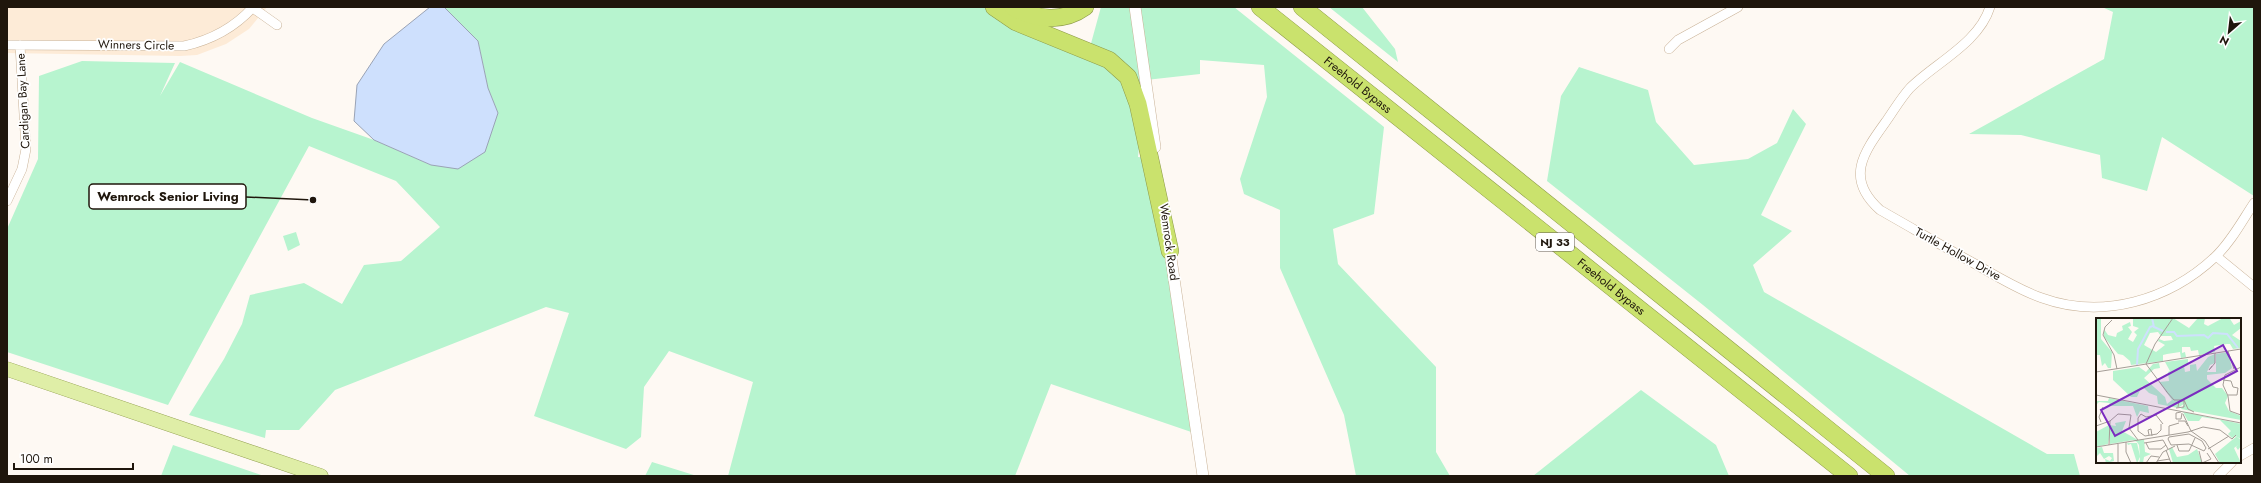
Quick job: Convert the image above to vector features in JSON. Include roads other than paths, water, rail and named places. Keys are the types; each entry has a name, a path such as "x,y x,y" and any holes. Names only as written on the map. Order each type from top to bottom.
{"highway":[{"path":"994,7 1016,22 1109,60 1128,77 1138,104 1170,251"},
{"path":"1013,7 1034,16 1051,18 1070,15 1085,7"},
{"name":"Freehold Bypass","path":"1260,7 1850,476"},
{"name":"Freehold Bypass","path":"1302,7 1886,476"}],"main road":[{"path":"7,369 321,476"}],"street":[{"name":"Wemrock Road","path":"1135,7 1203,476"},
{"path":"1669,49 1678,40 1738,7"},
{"name":"Turtle Hollow Drive","path":"1990,7 1981,24 1967,41 1909,89 1868,147 1862,160 1861,183 1867,198 1880,210 2018,287 2043,298 2070,305 2115,306 2153,296 2178,284 2216,256 2254,203"},
{"path":"253,8 277,24"},
{"name":"Winners Circle","path":"7,45 184,46 203,41 222,32 253,8"},
{"name":"Cardigan Bay Lane","path":"7,201 22,169 26,149 20,45"},
{"path":"2216,256 2254,287"},
{"path":"2241,455 2254,448"},
{"path":"2218,476 2231,463"}],"water":[{"path":"430,7 444,7 478,41 488,88 498,113 485,152 458,169 431,165 374,140 354,121 357,85 384,44"}],"place":[{"name":"Wemrock Senior Living","path":"313,200"}]}
